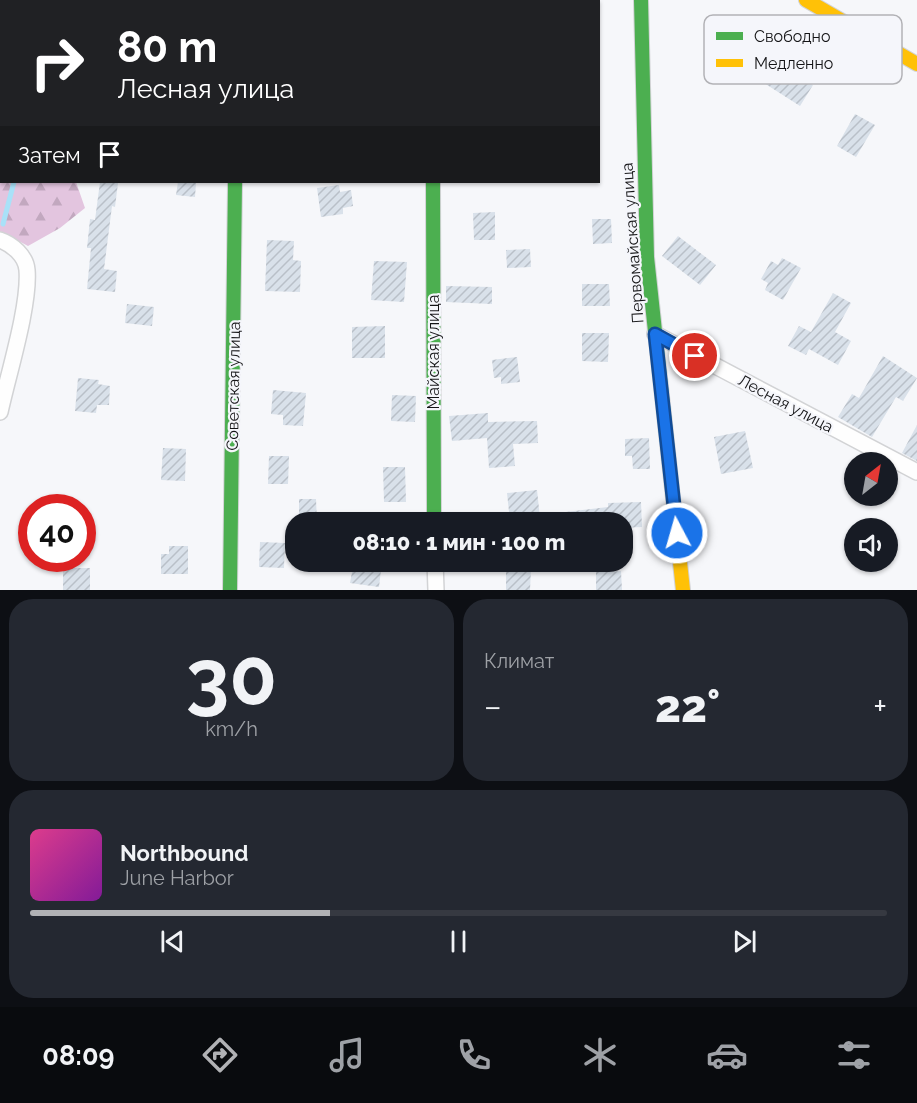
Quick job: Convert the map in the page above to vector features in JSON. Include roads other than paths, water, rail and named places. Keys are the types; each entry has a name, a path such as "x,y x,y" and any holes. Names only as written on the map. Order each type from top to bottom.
{"street":[{"name":"Первомайская улица","path":"641,0 645,217 655,334 683,590"},
{"path":"806,0 832,15"},
{"path":"902,55 917,64"},
{"name":"Советская улица","path":"230,590 235,183"},
{"name":"Майская улица","path":"433,183 434,512"},
{"path":"0,240 19,254 27,269 25,298 0,412"},
{"name":"Лесная улица","path":"655,334 917,472"},
{"path":"435,572 436,590"}],"waterway":[{"path":"3,224 14,183"}]}
